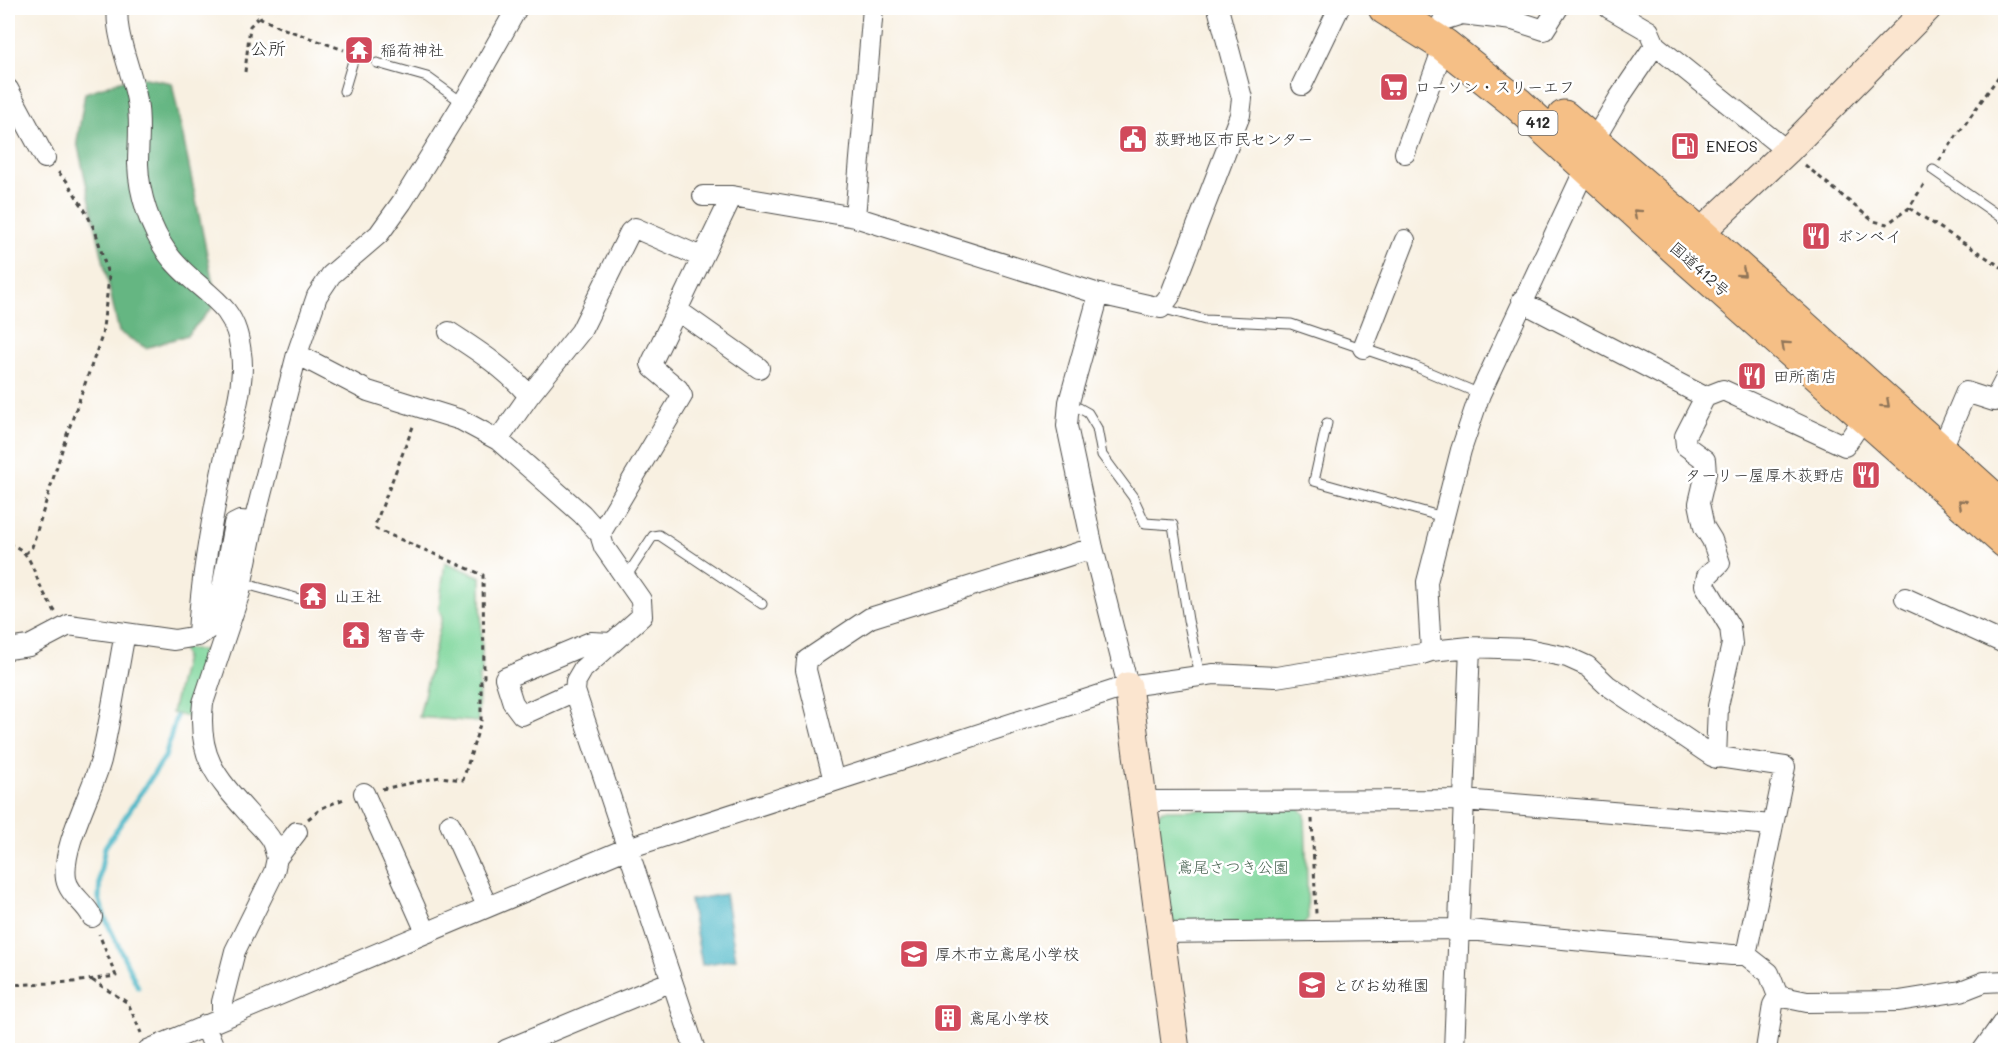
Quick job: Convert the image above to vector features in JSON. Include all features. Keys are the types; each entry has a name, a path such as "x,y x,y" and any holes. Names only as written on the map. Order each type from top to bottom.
{"highway":[{"name":"国道412号","path":"1385,8 1440,20 1518,104 1590,154 1690,243 2006,510"},
{"name":"国道412号","path":"1690,243 1865,416 2006,542"}],"street":[{"path":"118,8 122,39 138,101 138,166 147,215 168,254 226,311 237,330 242,356 241,379 221,474 208,553 199,612 198,636"},
{"path":"277,858 271,840 221,782 205,750 202,736 203,703 242,583 254,522 297,354 317,296 331,275 379,234 402,202 518,8"},
{"path":"855,217 873,8"},
{"path":"1302,85 1339,8"},
{"path":"1406,153 1440,20 1462,14 1513,20 1544,30 1558,8"},
{"path":"1609,8 1649,31 1655,45 1787,151"},
{"path":"1690,243 1787,151 1928,8"},
{"path":"703,196 732,196 855,217 1100,294 1161,308 1170,296 1240,116 1242,98 1224,12"},
{"path":"1431,651 1427,582 1461,450 1480,394 1590,154 1619,98 1655,45"},
{"path":"8,89 45,159"},
{"path":"600,534 682,396 678,389 651,364 732,196"},
{"path":"498,440 529,396 581,331 630,232 635,228 701,257"},
{"path":"1364,348 1406,240"},
{"path":"1100,294 1067,426 1093,548 1128,686 1176,1050"},
{"path":"1522,300 1705,397"},
{"path":"677,310 759,368"},
{"path":"449,332 476,349 522,387 529,396"},
{"path":"297,354 368,391 460,420 498,440 582,514 600,534 604,547 641,600 642,616 583,669 576,681 575,691 695,1050"},
{"path":"1940,453 1966,392 1994,401 2006,378"},
{"path":"1716,758 1718,706 1732,644 1730,627 1705,585 1707,576 1720,563 1712,540 1704,527 1700,502 1706,472 1705,460 1686,446 1685,436 1705,397 1723,390 1845,446 1865,416"},
{"path":"8,649 29,646 69,625 174,640 198,636 211,627 219,605 234,524 240,521 254,522"},
{"path":"834,781 806,670 807,660 870,618 1093,548"},
{"path":"1905,598 2006,644"},
{"path":"92,917 89,910 72,893 66,880 69,848 100,760 125,633"},
{"path":"575,691 522,715 513,703 505,678 591,642 612,643"},
{"path":"1454,1050 1470,647"},
{"path":"147,1050 627,848 1128,686 1214,674 1276,677 1431,651 1470,647 1527,649 1568,657 1587,666 1607,684 1716,758 1785,767 1746,955"},
{"path":"364,793 426,932"},
{"path":"1144,801 1463,800 1773,825"},
{"path":"450,824 487,906"},
{"path":"215,1050 214,1022 222,1002 231,963 274,872 277,858 297,832"},
{"path":"1161,933 1458,929 1746,955 1769,973 1778,996"},
{"path":"506,1050 672,981"},
{"path":"1778,996 1807,1002 1899,1001 1961,991 1984,982 2006,981"},
{"path":"1766,1050 1773,1005 1778,996"},
{"path":"1983,1050 2006,1018"}],"lane":[{"path":"345,91 355,54"},
{"path":"376,63 427,77 463,103"},
{"path":"1933,170 2006,222"},
{"path":"1161,308 1205,320 1290,324 1414,366 1480,394"},
{"path":"1074,405 1088,413 1097,428 1102,455 1133,497 1145,523 1173,525 1188,620 1200,675"},
{"path":"1327,423 1314,481 1443,517"},
{"path":"624,576 630,571 653,536 659,535 762,604"},
{"path":"242,583 307,601"}],"path":[{"path":"256,8 260,16 279,27 355,54"},
{"path":"245,72 250,26 260,16"},
{"path":"1787,151 1873,221 1887,224 1909,208 2006,66"},
{"path":"25,554 32,548 66,437 102,336 109,278 96,233 86,212 66,180 45,159"},
{"path":"1909,208 2006,270"},
{"path":"410,784 440,777 463,780 481,721 481,679 484,677 483,575 376,530 375,525 421,408"},
{"path":"8,544 19,547 30,558 47,598 69,625"},
{"path":"1312,801 1317,931"},
{"path":"8,985 73,982 116,976 92,917"},
{"path":"92,980 128,1003 139,1029"}],"green space":[{"path":"135,76 172,83 217,303 187,335 146,348 119,332 77,142 85,93"},
{"path":"445,562 481,577 482,675 479,677 478,722 419,717 442,618 439,609"},
{"path":"182,648 208,651 188,717 172,713 185,657"},
{"name":"鳶尾さつき公園","path":"1300,809 1305,814 1308,919 1303,924 1176,926 1170,921 1157,816 1162,810"}],"water":[{"path":"725,894 736,959 702,965 690,900"}],"waterway":[{"path":"138,987 105,918 99,898 100,874 105,847 165,757 176,717"}],"place":[{"name":"稲荷神社","path":"359,50"},
{"name":"ローソン・スリーエフ","path":"1394,87"},
{"name":"荻野地区市民センター","path":"1133,139"},
{"name":"ENEOS","path":"1685,146"},
{"name":"ボンベイ","path":"1816,236"},
{"name":"田所商店","path":"1752,376"},
{"name":"ターリー屋厚木荻野店","path":"1866,475"},
{"name":"山王社","path":"313,596"},
{"name":"智音寺","path":"356,635"},
{"name":"厚木市立鳶尾小学校","path":"914,954"},
{"name":"とびお幼稚園","path":"1312,985"},
{"name":"鳶尾小学校","path":"948,1018"}],"district":[{"name":"公所","path":"268,49"}]}
